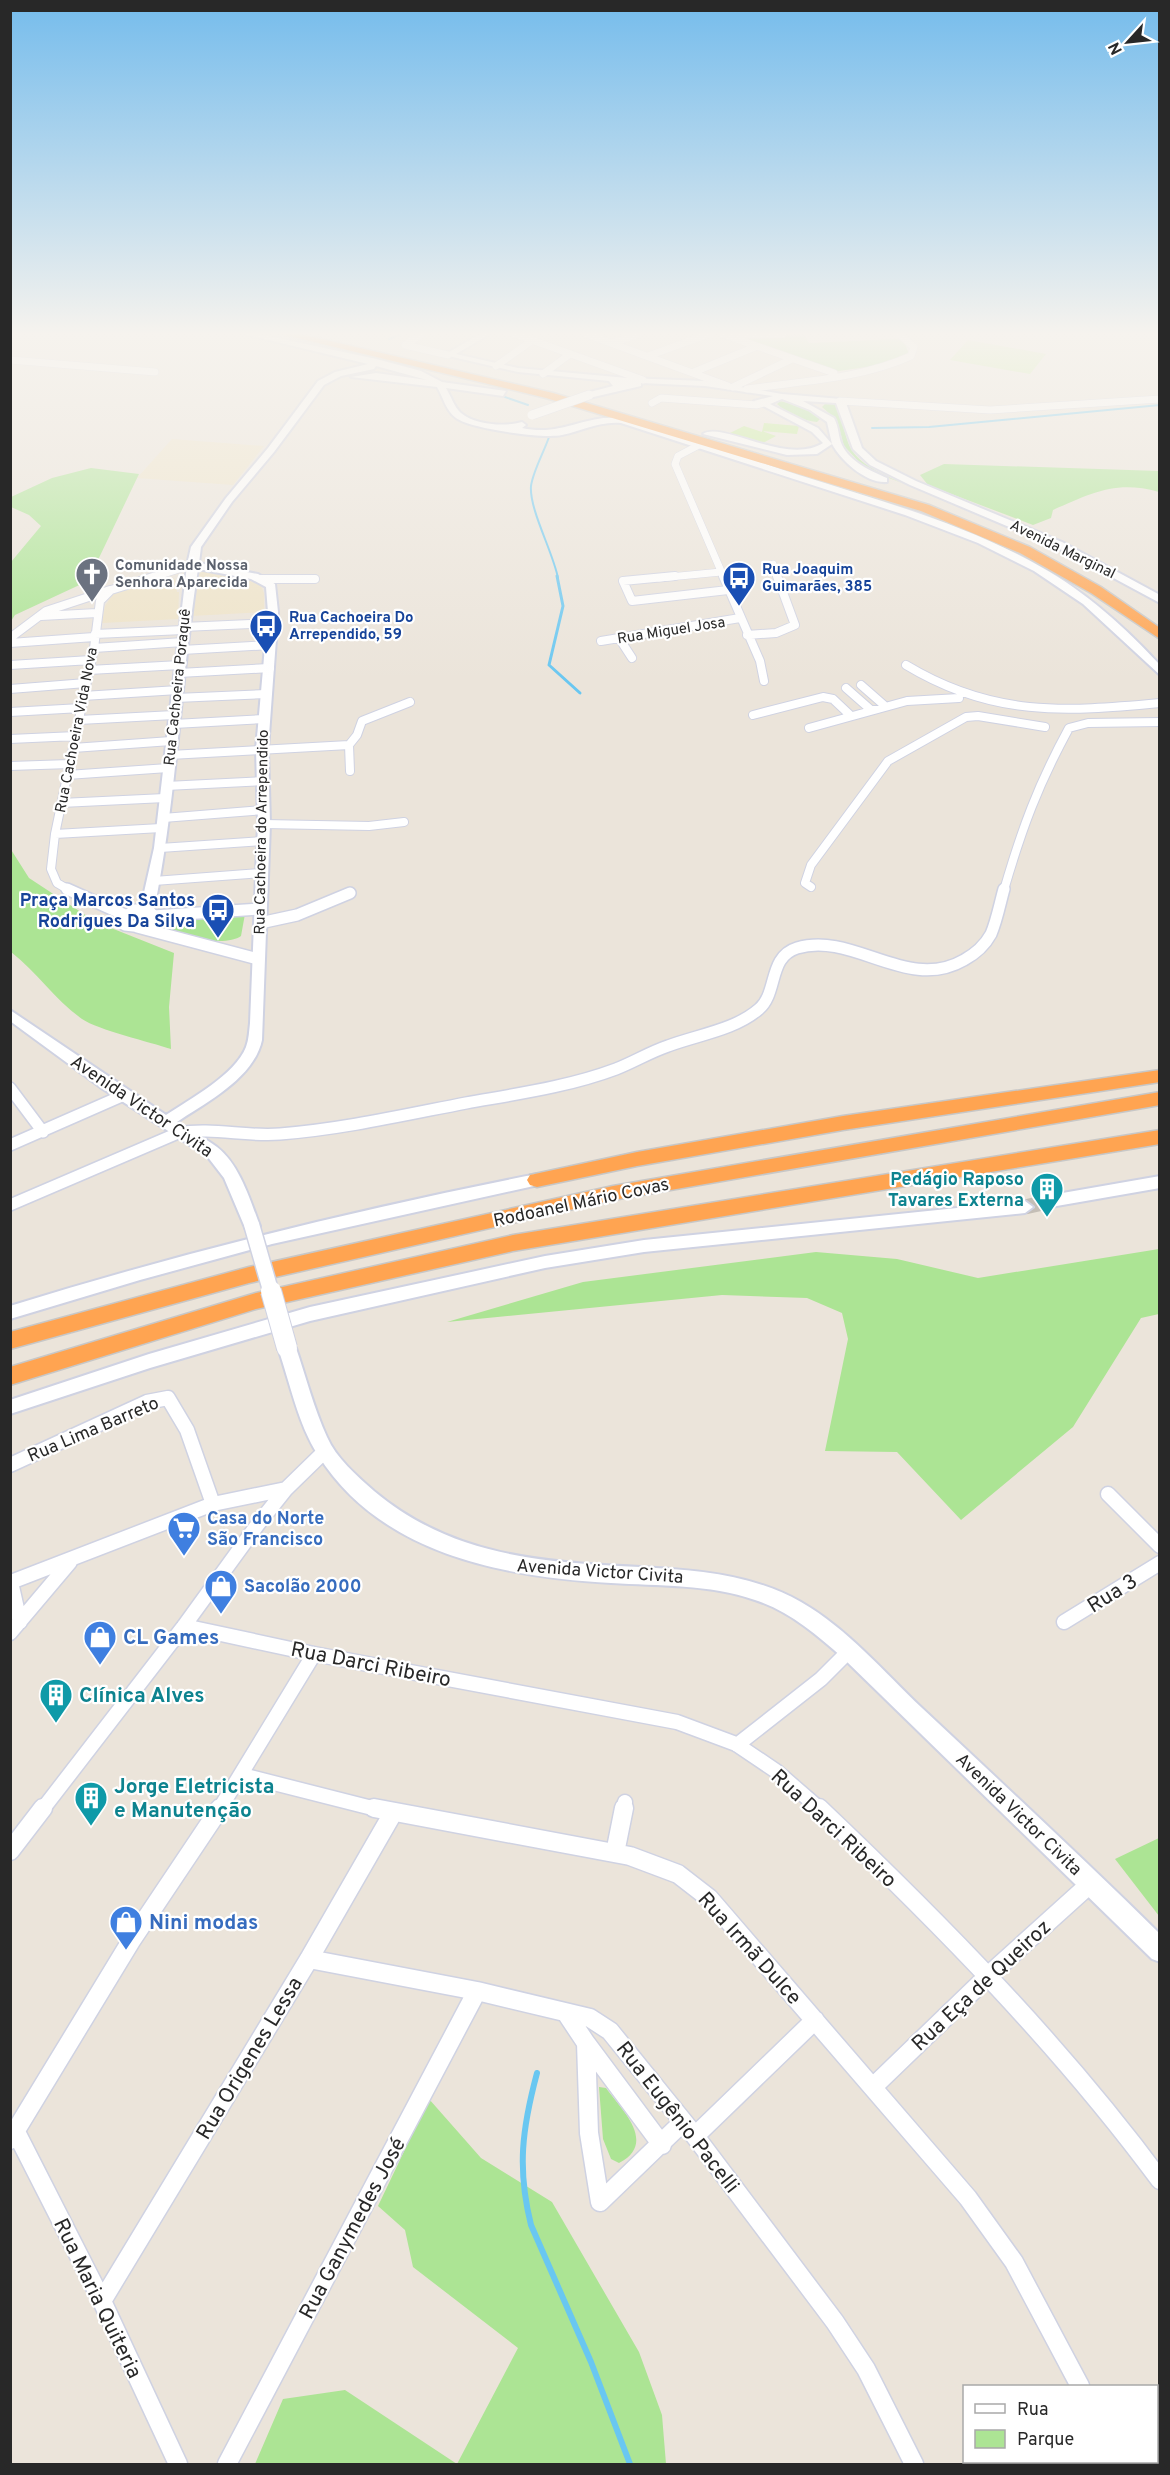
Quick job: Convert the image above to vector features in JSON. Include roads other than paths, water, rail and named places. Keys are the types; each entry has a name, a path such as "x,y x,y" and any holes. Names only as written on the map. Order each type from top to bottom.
{"highway":[{"path":"731,450 925,508 995,536 1074,576 1160,635"},
{"path":"738,450 914,497 1003,531 1083,573 1160,623"},
{"path":"1074,576 1160,652"},
{"path":"537,1180 815,1127 1012,1095 1160,1076"},
{"path":"537,1180 985,1110 1160,1086"},
{"name":"Rodoanel Mário Covas","path":"10,1341 122,1308 237,1278 614,1193 1160,1098"},
{"name":"Rodoanel Mário Covas","path":"10,1376 256,1301 513,1243 1160,1137"}],"main road":[{"name":"Rua Cachoeira Poraquê","path":"150,916 160,848 192,565 200,539 271,450"},
{"path":"730,450 908,513 1008,554 1038,569 1087,602 1138,648 1160,672"},
{"path":"775,450 805,453 818,450"},
{"name":"Avenida Marginal","path":"842,450 864,471 977,516 1003,531"},
{"name":"Avenida Marginal","path":"858,450 873,464 1058,544 1160,600"},
{"path":"192,565 261,579"},
{"name":"Rua Cachoeira do Arrependido","path":"167,1121 232,1074 245,1061 253,1048 258,1023 258,959 264,824 262,750 272,623 271,586 261,579"},
{"name":"Avenida Victor Civita","path":"10,1014 124,1095 213,1152 225,1164 252,1226 287,1348 318,1439 325,1452 361,1492 388,1514 439,1543 488,1561 552,1572 708,1579 777,1599 807,1618 849,1652 1160,1951"},
{"path":"10,1313 234,1249 449,1197 537,1180"},
{"path":"1051,1201 1160,1182"},
{"path":"10,1407 149,1360 310,1314 545,1262 644,1246 879,1220 952,1216 1025,1207"}],"street":[{"path":"688,450 678,456 675,464 760,661 764,681"},
{"path":"747,635 776,633 795,625 773,564"},
{"path":"10,638 35,617 59,605 192,565"},
{"path":"721,572 623,581 632,601 728,591"},
{"path":"261,579 315,579"},
{"name":"Rua Cachoeira Vida Nova","path":"111,590 100,601 97,613 94,648 55,834 51,869 57,883 75,894 125,915"},
{"path":"35,617 97,613"},
{"name":"Rua Miguel Josa","path":"601,641 740,618"},
{"path":"10,643 272,623"},
{"path":"619,638 632,658"},
{"path":"94,648 271,645"},
{"path":"10,665 91,660"},
{"path":"906,665 921,676 966,698 978,716"},
{"path":"89,670 270,668"},
{"path":"10,689 86,683"},
{"path":"861,685 885,706"},
{"path":"846,688 871,710"},
{"path":"84,696 266,694"},
{"path":"753,715 823,697 832,699 851,716"},
{"path":"809,728 885,706 919,700 966,698 1056,711 1160,703"},
{"path":"350,771 349,745 357,735 360,722 410,702"},
{"path":"10,712 81,708"},
{"path":"811,888 805,883 805,878 833,831 855,809 880,769 932,735 966,717 978,716 1045,727"},
{"path":"79,720 264,719"},
{"path":"10,1205 182,1132 281,1134 414,1113 575,1082 616,1069 657,1050 752,1013 768,999 781,959 794,949 816,946 836,948 899,969 923,972 950,967 970,957 983,947 992,933 1025,818 1043,775 1069,728 1088,723 1160,722"},
{"path":"10,739 76,735"},
{"path":"73,748 171,741"},
{"path":"170,755 349,745"},
{"path":"10,766 70,764"},
{"path":"67,775 168,768"},
{"path":"61,804 264,781"},
{"path":"55,834 264,810"},
{"path":"264,824 360,826 404,822"},
{"path":"160,848 262,842"},
{"path":"154,881 261,873"},
{"path":"258,959 125,925 123,920 125,915 135,910 150,916 297,915 350,893"},
{"path":"137,927 150,916"},
{"path":"150,916 165,934"},
{"path":"10,1088 44,1132"},
{"path":"10,1145 124,1095"},
{"name":"Rua Lima Barreto","path":"10,1465 147,1402 168,1398 176,1402 213,1504"},
{"path":"10,1851 286,1489 325,1452"},
{"path":"15,1627 10,1582 70,1561 213,1504 286,1489"},
{"path":"1108,1494 1160,1546"},
{"path":"15,1627 70,1561"},
{"name":"Rua 3","path":"1064,1622 1160,1563"},
{"name":"Rua Darci Ribeiro","path":"183,1626 314,1654 677,1722 709,1732 737,1745 823,1812 988,1976 1102,2104 1160,2180"},
{"path":"737,1745 806,1692 849,1652"},
{"path":"13,2136 131,1941 242,1775 314,1654"},
{"name":"Rua Irmã Dulce","path":"242,1775 393,1813 630,1856 678,1874 709,1898 968,2198 1014,2262 1079,2385"},
{"path":"615,1854 625,1802"},
{"name":"Rua Origenes Lessa","path":"102,2301 309,1959 393,1813"},
{"name":"Rua Eça de Queiroz","path":"873,2087 988,1976 1091,1883"},
{"name":"Rua Eugênio Pacelli","path":"309,1959 477,1991 591,2019 610,2031 689,2129 835,2322 860,2360 914,2464"},
{"name":"Rua Ganymedes José","path":"227,2464 477,1991"},
{"path":"566,2013 662,2145"},
{"path":"586,2043 590,2133 600,2202 662,2145 689,2129 815,2020"},
{"name":"Rua Maria Quiteria","path":"13,2136 102,2301 178,2464"}],"waterway":[{"path":"544,450 534,474 531,495 558,578"},
{"path":"557,576 563,606 549,665 580,693"},
{"path":"537,2073 523,2149 524,2186 531,2225 591,2362 630,2464"}],"tunnel":[{"path":"1025,1207 1051,1201"}],"place":[{"name":"Comunidade Nossa Senhora Aparecida","path":"92,603"},
{"name":"Rua Joaquim Guimarães, 385","path":"739,607"},
{"name":"Rua Cachoeira Do Arrependido, 59","path":"266,655"},
{"name":"Praça Marcos Santos Rodrigues Da Silva","path":"218,939"},
{"name":"Pedágio Raposo Tavares Externa","path":"1047,1218"},
{"name":"Casa do Norte São Francisco","path":"184,1557"},
{"name":"Sacolão 2000","path":"221,1615"},
{"name":"CL Games","path":"100,1666"},
{"name":"Clínica Alves","path":"56,1724"},
{"name":"Jorge Eletricista e Manutenção","path":"91,1827"},
{"name":"Nini modas","path":"126,1951"}]}
